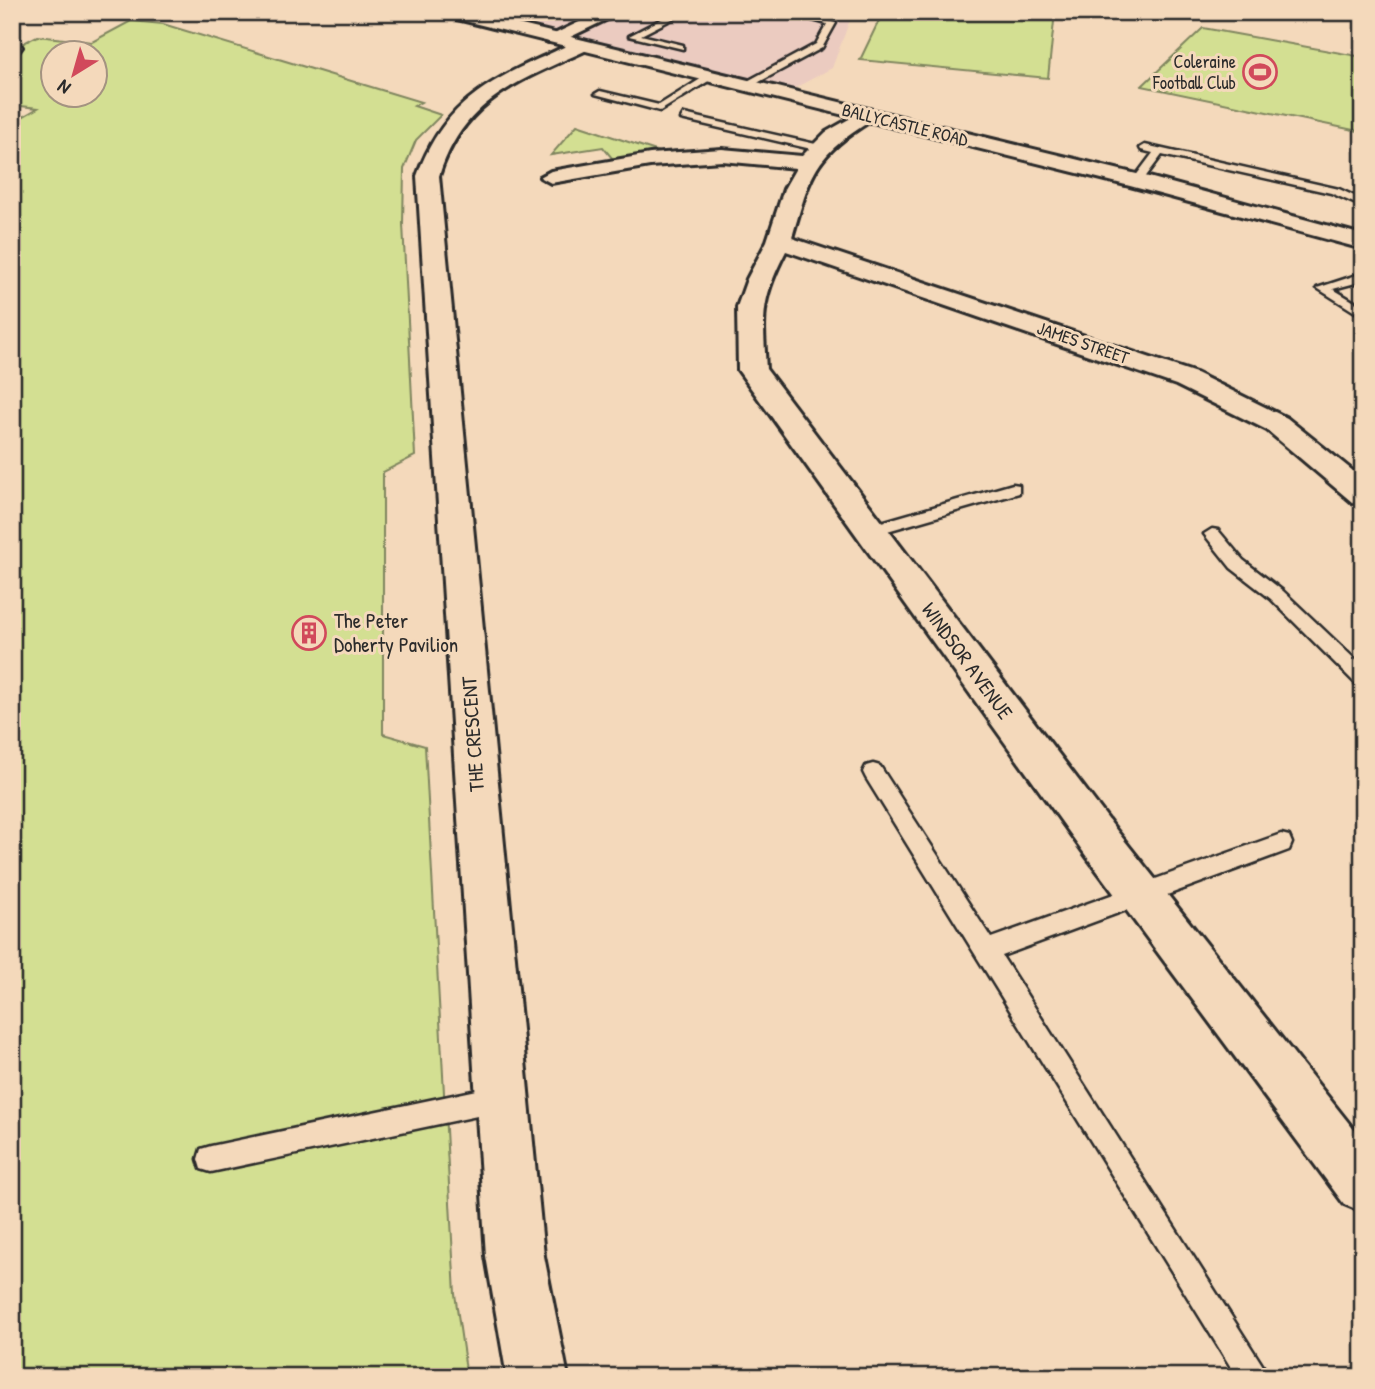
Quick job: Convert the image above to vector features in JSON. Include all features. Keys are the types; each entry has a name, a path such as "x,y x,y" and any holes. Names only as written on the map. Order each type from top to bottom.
{"street":[{"name":"BALLYCASTLE ROAD","path":"447,12 478,15 568,42 1137,181 1363,242"},
{"name":"THE CRESCENT","path":"538,1377 515,1256 476,750 438,340 428,176 433,156 442,139 471,103 614,12"},
{"name":"WINDSOR AVENUE","path":"865,116 814,156 795,189 779,241 759,279 750,307 752,370 1102,844 1361,1178"},
{"path":"551,177 650,160 722,155 814,156"},
{"name":"JAMES STREET","path":"779,241 1186,379 1277,424 1363,495"}],"lane":[{"path":"680,47 633,36 682,12"},
{"path":"745,86 819,46 832,23 787,13"},
{"path":"600,94 660,108 710,77"},
{"path":"684,117 814,156"},
{"path":"1145,148 1335,191 1363,204"},
{"path":"1137,181 1160,151"},
{"path":"1363,277 1323,288 1363,313"},
{"path":"870,531 1013,489"},
{"path":"1212,534 1237,564 1277,595 1363,679"},
{"path":"873,772 1255,1377"},
{"path":"985,951 1281,843"},
{"path":"211,1159 502,1097"}],"shaded area":[{"path":"853,12 832,68 793,89 489,14"}],"green space":[{"path":"883,12 1055,12 1048,78 860,60"},
{"path":"131,21 163,24 421,102 414,106 441,115 416,140 404,169 403,224 415,456 383,472 383,734 425,746 455,1294 467,1377 12,1377 12,123 38,108 108,108 108,38 99,38"},
{"name":"Coleraine Football Club","path":"1203,28 1363,57 1363,132 1142,86"},
{"path":"37,36 55,38 38,38 38,108 12,105 15,103 12,102 12,49"},
{"path":"577,125 665,154 616,163 603,147 551,155"}],"place":[{"name":"Coleraine Football Club","path":"1260,72"},
{"name":"The Peter Doherty Pavilion","path":"309,633"}]}
